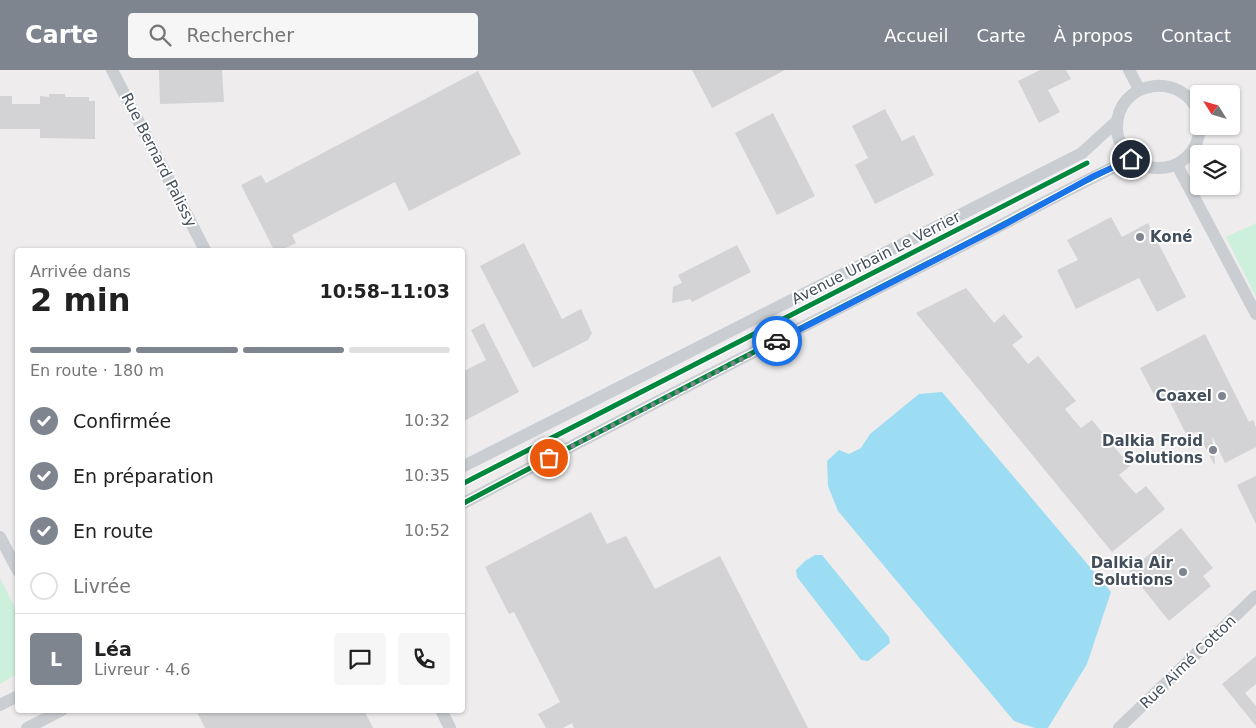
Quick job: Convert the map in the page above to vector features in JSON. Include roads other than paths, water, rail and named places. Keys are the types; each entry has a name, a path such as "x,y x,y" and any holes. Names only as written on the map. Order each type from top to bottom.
{"street":[{"name":"Rue Bernard Palissy","path":"112,70 204,248"},
{"path":"1129,70 1139,89"},
{"path":"1190,98 1178,89 1166,85 1152,85 1139,89 1128,97 1120,108 1117,121 1117,135 1122,148 1131,159 1143,166 1153,168 1177,165 1186,159 1195,148 1200,135"},
{"name":"Avenue Urbain Le Verrier","path":"465,465 1082,153 1117,121"},
{"name":"Avenue Urbain Le Verrier","path":"465,502 618,421 1000,227 1094,176 1131,159"},
{"path":"1177,165 1256,314"},
{"path":"0,537 15,565"},
{"name":"Rue Aimé Cotton","path":"1120,728 1256,596"},
{"path":"0,705 15,698"},
{"path":"27,728 56,713"},
{"path":"442,713 450,728"}],"water":[{"path":"942,392 1111,592 1087,664 1048,728 1035,728 1014,721 838,511 828,486 827,461 839,450 849,454 861,448 870,434 919,394"},
{"path":"815,555 822,555 889,637 890,643 868,661 861,660 797,577 796,570"}],"place":[{"name":"Koné","path":"1140,237"},
{"name":"Coaxel","path":"1222,396"},
{"name":"Dalkia Froid Solutions","path":"1213,450"},
{"name":"Dalkia Air Solutions","path":"1183,572"}]}
